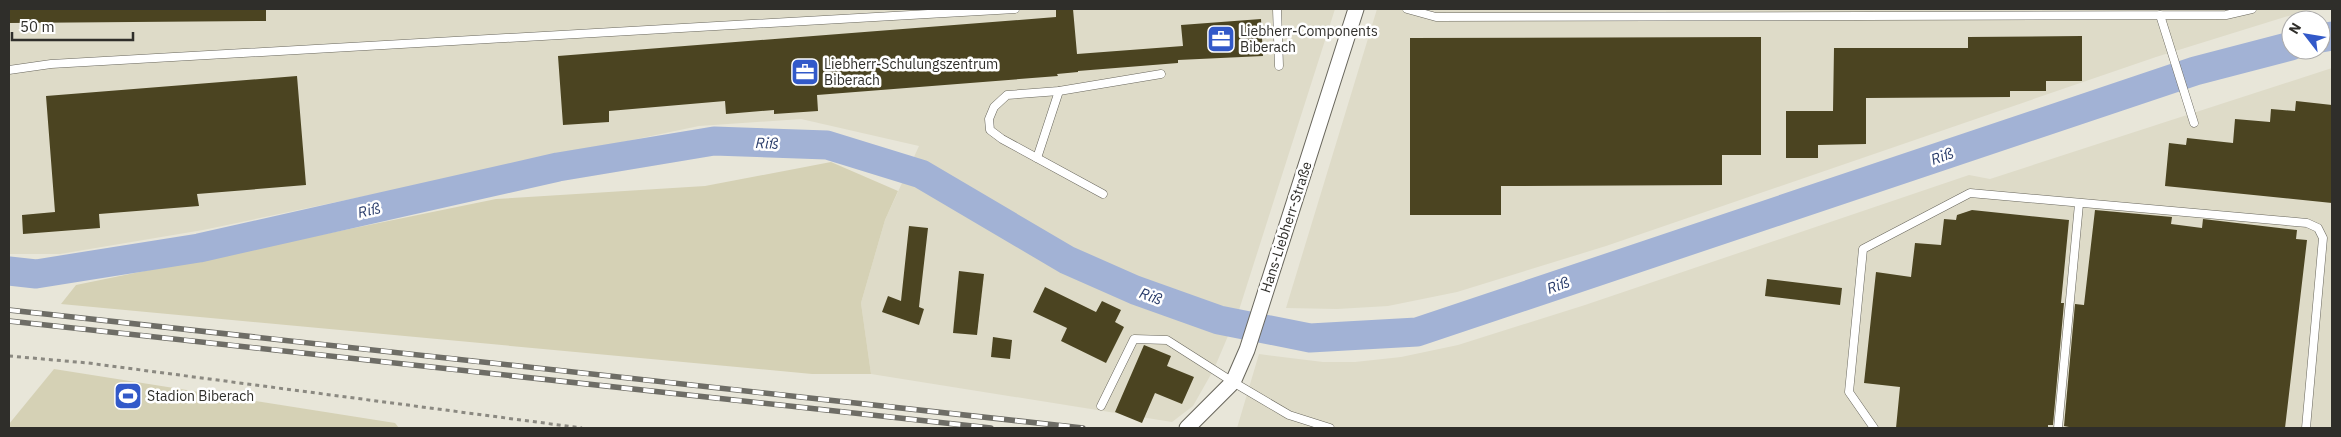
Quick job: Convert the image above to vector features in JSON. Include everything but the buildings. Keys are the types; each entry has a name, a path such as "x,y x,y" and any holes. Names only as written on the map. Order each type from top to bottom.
{"street":[{"name":"Hans-Liebherr-Straße","path":"1187,428 1232,382 1247,350 1356,9"}],"lane":[{"path":"9,70 51,64 1015,9"},
{"path":"1277,9 1279,66"},
{"path":"1408,9 1436,17 2226,16 2252,9"},
{"path":"2160,15 2194,123"},
{"path":"1103,194 990,130 990,119 994,107 1007,95 1059,91 1162,74"},
{"path":"1037,158 1059,91"},
{"path":"1874,428 1849,392 1863,249 1970,193 2307,223 2318,228 2323,238 2306,428"},
{"path":"2058,428 2079,204"},
{"path":"1101,406 1134,339 1167,340 1232,382 1289,415 1330,428"}],"path":[{"path":"9,356 88,363 582,428"}],"shaded area":[{"path":"9,9 1335,9 1239,310 1214,369 1193,406 1172,422 871,374 861,303 885,220 919,146 801,119 699,126 203,230 60,254 9,254"},
{"path":"1377,9 2311,9 2281,10 2281,18 2156,57 1606,246 1457,292 1388,306 1337,309 1286,308"},
{"path":"2332,68 2332,428 1237,428 1259,354 1323,362 1355,362 1401,357 1458,345 1585,305 1969,175 1990,179"},
{"path":"831,162 898,191 885,220 861,303 871,374 812,374 61,304 76,285 496,199 705,186"},
{"name":"Stadion Biberach","path":"54,369 395,423 399,428 9,428 9,424"}],"waterway":[{"name":"Riß","path":"9,271 36,274 199,248 558,167 714,141 827,145 921,174 1067,260 1135,290 1219,320 1310,338 1417,332 2195,71 2281,49"}],"railway":[{"path":"9,310 1083,428"},
{"path":"9,321 991,428"}],"place":[{"name":"Liebherr-Components Biberach","path":"1221,39"},
{"name":"Liebherr-Schulungszentrum Biberach","path":"805,72"},
{"name":"Stadion Biberach","path":"128,396"}]}
